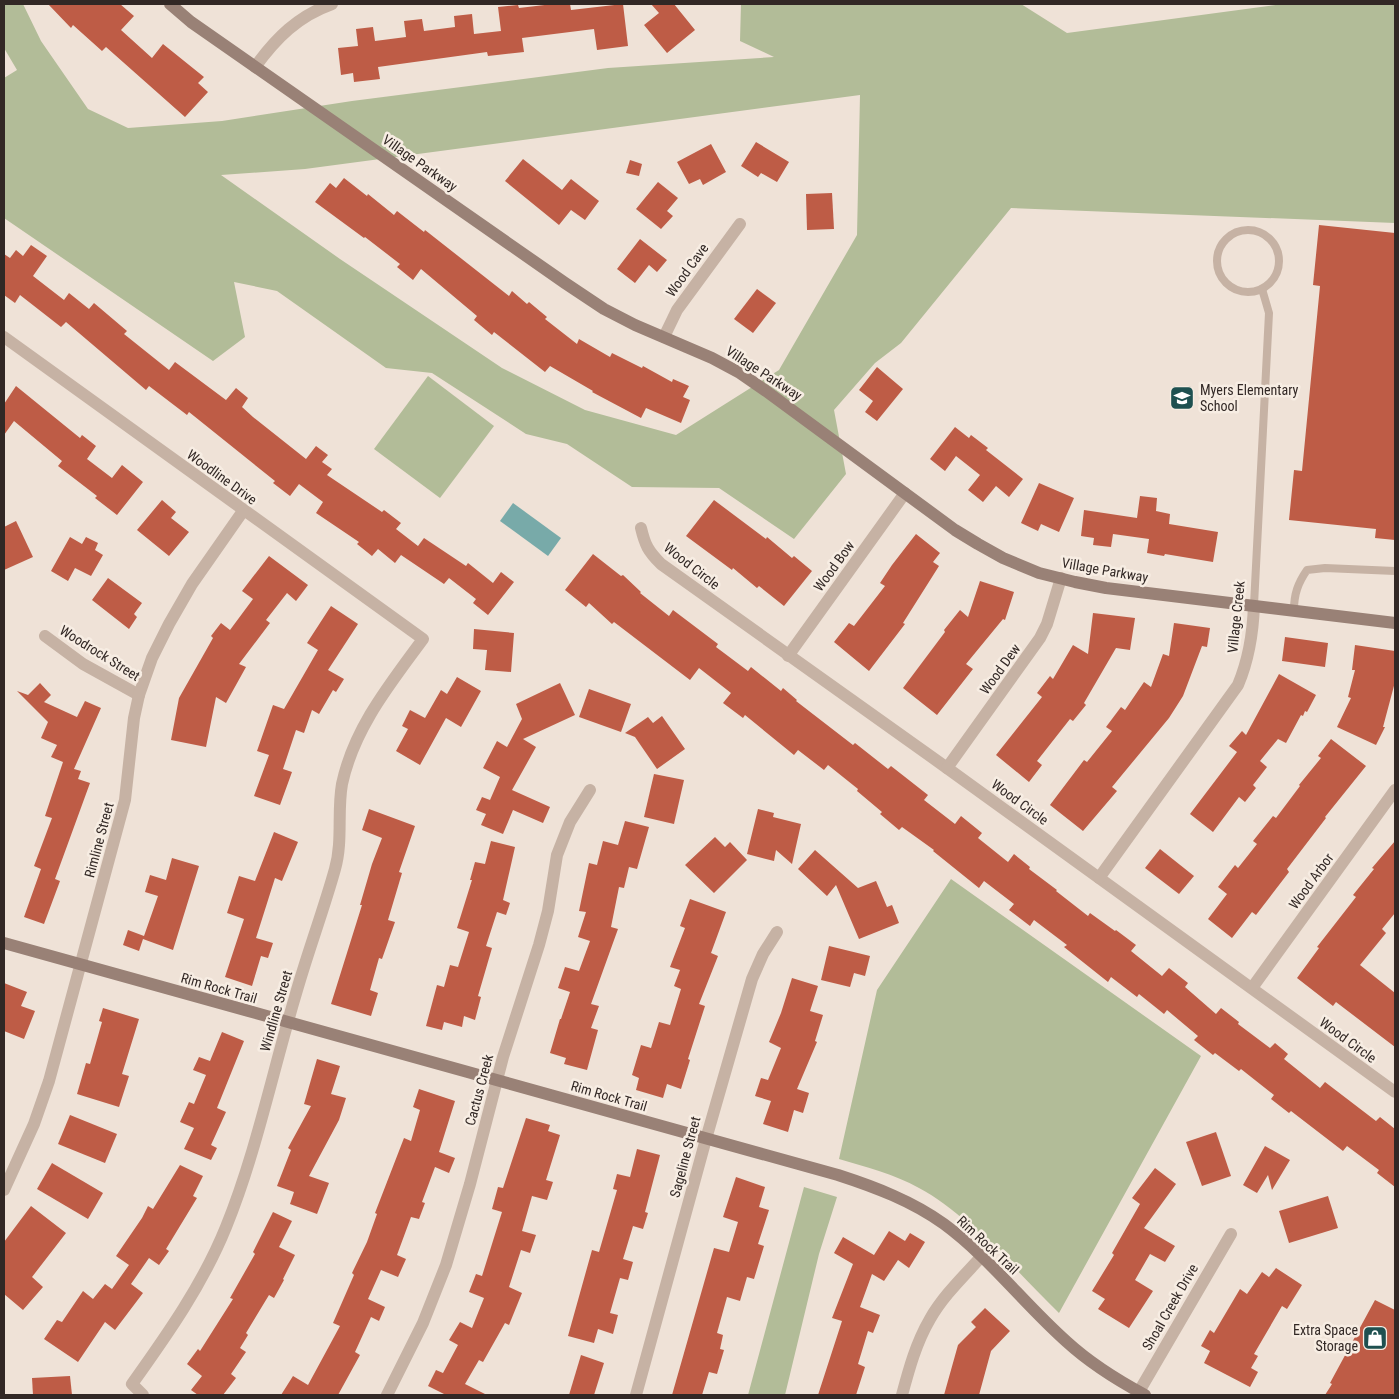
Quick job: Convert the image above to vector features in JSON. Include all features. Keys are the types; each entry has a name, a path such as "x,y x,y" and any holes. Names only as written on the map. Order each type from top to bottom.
{"street":[{"name":"Village Parkway","path":"170,4 191,22 255,67 604,309 635,325 712,358 740,373 955,530 1003,558 1030,569 1106,588 1395,623"},
{"path":"255,67 270,46 292,25 319,9 332,4"},
{"name":"Wood Cave","path":"664,337 677,310 740,224"},
{"name":"Woodline Drive","path":"4,337 423,639"},
{"name":"Wood Bow","path":"788,656 905,492"},
{"name":"Rimline Street","path":"4,1190 34,1124 49,1082 125,800 134,718 139,695 152,658 192,584 243,511"},
{"name":"Wood Circle","path":"641,528 644,542 649,552 661,564 1395,1092"},
{"name":"Wood Dew","path":"947,768 1040,638 1052,610 1061,578"},
{"name":"Village Creek","path":"1099,878 1238,685 1250,650 1254,605"},
{"name":"Woodrock Street","path":"45,636 83,664 139,695"},
{"name":"Windline Street","path":"143,1395 132,1384 164,1340 212,1259 226,1228 249,1165 288,1023 336,867 342,785 349,758 372,710 423,639"},
{"name":"Cactus Creek","path":"387,1395 423,1323 446,1265 470,1184 496,1080 539,945 548,911 557,855 578,807 590,790"},
{"name":"Wood Arbor","path":"1252,988 1395,790"},
{"name":"Sageline Street","path":"636,1395 752,979 763,954 777,932"},
{"name":"Rim Rock Trail","path":"4,943 838,1175 886,1192 918,1207 957,1234 1067,1342 1104,1372 1140,1394"},
{"name":"Shoal Creek Drive","path":"1140,1394 1231,1234"},
{"path":"902,1395 912,1358 930,1319 946,1296 980,1256"}],"lane":[{"path":"1242,231 1261,233 1275,247 1278,256 1276,275 1262,289 1252,292 1232,288 1221,276 1217,261 1219,251 1224,242 1232,235 1242,231"},
{"name":"Village Creek","path":"1254,605 1269,313 1262,289"},
{"path":"1294,610 1294,595 1298,583 1307,570 1325,568 1395,571"}],"green space":[{"path":"4,4 23,4 41,41 88,109 128,128 222,121 352,101 608,68 774,57 740,41 741,4 1021,4 1067,33 1283,4 1395,4 1395,223 1011,208 901,343 875,363 834,410 846,474 794,539 719,488 632,487 567,444 526,434 432,373 386,368 277,291 234,282 245,337 213,361 4,218 4,78 17,70 4,48","holes":["860,95 857,235 779,370 676,435 585,410 502,368 340,259 221,175 305,169"]},
{"path":"428,376 494,426 440,498 374,449"},
{"path":"951,879 1201,1056 1059,1313 974,1229 937,1199 900,1179 839,1159 877,990"},
{"path":"804,1187 837,1197 819,1254 785,1395 748,1395"}],"water":[{"path":"513,503 561,538 548,556 500,521"}],"building":[{"path":"48,4 120,4 134,16 121,30 152,58 163,44 204,77 198,83 208,92 185,117 106,47 102,51 73,25 71,28"},
{"path":"570,4 571,10 623,4 628,46 597,50 594,29 522,38 524,52 488,56 487,52 378,67 380,79 354,82 353,73 341,75 338,48 358,46 356,29 373,27 375,41 406,37 404,21 422,19 424,31 455,27 454,16 472,14 474,34 501,31 498,7 518,5 519,8"},
{"path":"651,4 674,4 695,30 667,53 644,25 659,13"},
{"path":"756,142 789,162 777,182 761,173 758,177 741,166"},
{"path":"711,144 726,172 703,185 700,179 689,184 677,162"},
{"path":"523,159 562,190 571,179 599,201 585,220 571,210 559,225 505,181"},
{"path":"630,160 642,164 639,176 626,173"},
{"path":"344,178 394,215 397,211 424,232 425,230 509,296 512,291 527,304 529,302 547,317 545,319 577,344 579,339 610,357 612,353 642,368 643,366 672,382 673,379 689,386 683,397 690,400 681,423 646,408 641,418 592,392 550,366 545,372 494,332 492,335 474,320 477,316 421,269 413,280 397,267 400,264 315,202 330,183 336,188"},
{"path":"658,182 678,198 667,211 673,216 661,229 636,209"},
{"path":"832,193 834,229 807,230 806,194"},
{"path":"1319,225 1395,233 1395,540 1375,538 1376,529 1289,520 1294,470 1302,471 1320,286 1313,285"},
{"path":"640,239 667,260 657,272 649,265 635,283 617,269"},
{"path":"31,245 47,256 33,276 64,300 69,293 89,309 94,303 127,331 124,334 169,370 175,362 226,400 236,388 248,398 242,407 253,417 306,459 316,446 328,455 322,462 332,469 327,475 382,512 384,510 401,523 396,529 418,546 424,538 466,566 468,563 493,583 501,572 514,582 488,615 473,603 476,599 449,578 444,584 401,555 395,563 378,549 372,556 357,544 359,542 316,513 323,502 299,484 290,496 273,483 275,481 189,412 187,415 149,386 146,390 66,322 61,327 20,295 15,303 4,295 4,254 10,258 16,250 23,256"},
{"path":"757,289 776,303 753,333 734,319"},
{"path":"877,367 903,389 877,421 865,412 873,401 859,390"},
{"path":"16,386 80,438 82,435 96,446 87,459 112,478 122,465 143,482 117,515 95,498 97,496 58,466 62,461 14,421 4,435 4,404"},
{"path":"955,427 969,438 971,435 988,448 986,450 1023,479 1009,497 996,486 983,502 968,490 980,475 956,456 945,471 930,459"},
{"path":"1039,483 1074,498 1059,532 1041,524 1038,531 1021,523"},
{"path":"1140,496 1157,498 1156,511 1170,514 1169,524 1218,532 1213,562 1147,553 1149,539 1113,534 1111,547 1093,545 1094,538 1081,536 1084,510 1137,518"},
{"path":"162,500 176,512 171,518 189,532 169,556 137,530"},
{"path":"714,500 766,539 767,537 792,558 794,556 812,571 784,606 759,586 757,588 733,568 732,570 686,536"},
{"path":"16,521 33,557 4,570 4,527"},
{"path":"916,534 940,553 933,562 939,566 903,623 905,624 869,671 834,642 849,623 854,626 885,586 880,583"},
{"path":"70,537 82,544 86,537 98,543 95,550 103,555 91,576 75,568 68,581 51,571"},
{"path":"593,554 621,576 623,575 640,593 669,616 673,610 718,644 716,647 748,671 751,667 781,691 783,688 796,701 853,745 855,743 888,769 891,766 928,795 924,800 955,824 961,816 982,833 978,838 1008,862 1014,854 1030,867 1029,869 1088,916 1090,913 1136,945 1131,951 1162,976 1169,968 1188,983 1185,987 1216,1014 1221,1008 1239,1022 1238,1024 1270,1048 1275,1043 1288,1054 1284,1059 1320,1088 1325,1082 1376,1121 1380,1117 1395,1129 1395,1187 1377,1173 1379,1170 1347,1146 1343,1151 1291,1111 1289,1113 1271,1099 1274,1095 1241,1069 1239,1071 1215,1053 1213,1055 1194,1040 1198,1036 1167,1010 1164,1014 1139,994 1137,997 1111,977 1108,982 1064,947 1067,945 1034,920 1030,926 1009,910 1014,904 984,881 979,888 934,850 902,827 899,830 880,814 882,812 857,791 858,789 828,765 824,770 798,750 794,755 745,715 743,718 723,703 731,693 699,668 690,680 614,622 612,624 589,603 586,607 565,590"},
{"path":"269,556 308,585 296,601 287,593 266,620 270,623 239,664 246,667 226,703 216,697 206,747 171,740 179,698 213,638 211,636 221,623 230,630 253,599 242,591"},
{"path":"108,578 142,603 134,614 137,617 129,629 92,600"},
{"path":"980,581 1014,592 1005,620 1003,619 966,664 973,669 937,715 903,688 960,610 968,617"},
{"path":"331,606 358,624 328,670 344,679 336,692 333,690 319,714 312,710 304,733 296,730 283,769 292,772 280,805 254,796 269,755 257,751 273,705 284,709 318,650 307,643"},
{"path":"1093,613 1135,618 1130,650 1116,648 1084,703 1086,705 1073,721 1070,719 1037,761 1042,765 1029,782 996,755 1042,697 1037,693 1050,676 1053,679 1073,645 1088,654"},
{"path":"1174,623 1210,628 1207,647 1202,646 1183,696 1169,718 1112,787 1117,791 1083,831 1050,805 1084,760 1087,762 1112,731 1106,727 1121,707 1125,710 1144,682 1151,687 1163,654 1169,656"},
{"path":"474,629 514,633 511,672 485,670 487,650 473,649"},
{"path":"1285,637 1328,643 1325,667 1282,661"},
{"path":"1355,645 1395,651 1395,682 1383,727 1385,727 1376,745 1337,727 1351,698 1348,697 1355,670 1352,670"},
{"path":"1279,674 1316,695 1307,712 1305,711 1303,716 1301,715 1286,743 1278,739 1260,761 1267,767 1253,785 1256,788 1245,802 1239,797 1213,832 1190,814 1237,752 1229,746 1242,731 1246,735"},
{"path":"457,677 481,691 461,727 446,718 420,765 396,751 408,729 402,726 410,710 425,718 441,690 447,694"},
{"path":"40,683 51,695 44,702 77,717 85,701 101,708 74,769 81,771 78,779 90,783 55,879 60,881 44,924 24,917 41,869 34,866 52,818 45,816 63,762 51,757 57,745 41,738 48,722 17,691 28,695"},
{"path":"560,683 575,715 523,739 536,747 512,790 550,807 543,823 513,810 503,834 481,825 486,814 476,810 482,797 490,800 500,777 483,768 497,741 507,747 522,719 516,704"},
{"path":"589,689 631,704 621,732 579,717"},
{"path":"662,716 685,749 657,769 635,737 625,733 648,717 653,723"},
{"path":"1331,739 1366,766 1325,817 1287,869 1289,872 1256,915 1252,912 1232,938 1208,919 1227,894 1218,887 1235,865 1238,868 1257,844 1253,841 1273,816 1276,818 1321,758 1318,756"},
{"path":"654,774 684,780 674,824 644,817"},
{"path":"369,809 415,826 399,872 402,873 388,920 395,922 382,959 379,958 370,990 378,993 371,1016 331,1004 362,905 360,905 372,864 382,838 362,830"},
{"path":"758,809 774,813 773,817 801,824 792,864 776,850 774,861 747,854"},
{"path":"625,821 649,827 637,869 629,867 624,888 619,887 611,927 618,929 591,1004 599,1006 591,1028 598,1030 587,1070 564,1064 566,1058 550,1053 570,992 558,988 565,967 579,971 590,941 578,937 586,912 579,911 589,863 597,865 603,841 618,845"},
{"path":"274,832 298,842 282,881 275,878 256,938 273,943 268,958 261,956 252,986 225,977 244,919 227,913 239,876 255,881"},
{"path":"715,837 725,847 730,842 747,860 714,893 685,865"},
{"path":"491,841 515,847 503,900 510,903 506,915 497,912 486,946 492,948 478,996 481,997 475,1020 464,1016 462,1027 444,1022 442,1030 426,1026 437,985 444,987 450,965 458,967 469,932 457,928 472,880 470,880 475,862 485,864"},
{"path":"1395,841 1395,913 1382,929 1386,933 1360,965 1395,993 1395,1047 1336,1002 1333,1006 1297,978 1319,948 1317,947 1356,897 1353,895 1374,869 1372,868"},
{"path":"1160,849 1194,876 1179,894 1145,868"},
{"path":"815,850 858,888 876,881 887,907 892,905 899,923 859,939 836,885 827,896 798,869"},
{"path":"172,858 199,866 173,950 143,939 139,951 123,945 128,930 144,936 158,896 145,892 150,875 166,880"},
{"path":"690,899 726,912 711,953 718,956 699,1004 705,1006 688,1059 690,1060 681,1089 667,1084 663,1098 636,1090 639,1078 632,1075 641,1045 651,1048 659,1022 670,1025 681,989 674,986 680,970 670,967 685,928 680,926"},
{"path":"829,946 870,956 865,976 854,973 850,987 821,980"},
{"path":"792,978 818,986 810,1011 823,1015 815,1041 817,1042 797,1089 809,1093 803,1113 794,1110 788,1132 763,1124 771,1101 755,1096 761,1078 768,1080 781,1048 769,1042"},
{"path":"4,983 27,992 21,1006 35,1011 24,1039 4,1031"},
{"path":"103,1008 139,1019 122,1074 129,1076 119,1107 77,1094 86,1063 90,1064 102,1022 99,1021"},
{"path":"222,1032 244,1041 217,1108 226,1112 211,1145 217,1148 211,1160 184,1149 194,1128 180,1122 189,1102 194,1104 206,1075 193,1070 199,1057 210,1061"},
{"path":"317,1059 340,1066 331,1094 346,1098 339,1120 309,1176 329,1183 317,1214 290,1204 294,1192 277,1186 291,1150 288,1148 311,1106 304,1104"},
{"path":"419,1089 455,1101 439,1152 455,1158 449,1173 435,1167 422,1202 425,1203 419,1219 411,1217 397,1255 406,1259 398,1277 381,1270 368,1299 385,1307 379,1321 371,1317 355,1352 360,1355 338,1395 281,1395 293,1376 308,1385 340,1326 333,1323 354,1275 352,1273 367,1242 377,1214 375,1213 404,1138 411,1141 420,1110 413,1107"},
{"path":"70,1115 117,1134 105,1163 58,1144"},
{"path":"526,1118 550,1125 548,1131 560,1135 546,1180 553,1182 547,1200 532,1196 522,1231 536,1235 530,1253 521,1250 509,1287 522,1293 509,1325 505,1323 483,1362 479,1360 465,1384 487,1395 446,1395 428,1386 436,1370 443,1373 458,1345 449,1340 460,1322 472,1328 484,1298 469,1292 476,1274 482,1276 502,1212 492,1209 498,1187 503,1188"},
{"path":"1216,1132 1231,1176 1202,1186 1186,1142"},
{"path":"1265,1146 1290,1160 1272,1190 1268,1175 1257,1193 1243,1185"},
{"path":"637,1149 660,1155 645,1212 648,1213 643,1229 633,1226 623,1259 633,1262 628,1280 620,1278 610,1313 618,1315 613,1334 598,1329 594,1343 568,1336 592,1250 599,1252 617,1190 613,1189 617,1174 630,1177"},
{"path":"52,1163 103,1193 88,1219 37,1189"},
{"path":"180,1165 203,1176 193,1196 197,1198 166,1249 169,1251 159,1265 149,1258 131,1284 143,1293 115,1330 105,1322 78,1362 44,1339 57,1320 62,1322 83,1291 93,1299 105,1284 112,1289 129,1265 116,1256 148,1206 153,1209"},
{"path":"1155,1168 1176,1184 1144,1228 1175,1246 1165,1262 1150,1254 1135,1280 1153,1291 1129,1328 1098,1309 1105,1299 1092,1291 1114,1255 1112,1253 1140,1204 1132,1198"},
{"path":"736,1177 765,1187 759,1207 769,1210 758,1244 764,1246 754,1279 747,1277 740,1301 727,1297 717,1333 723,1335 720,1349 724,1350 717,1374 709,1372 702,1395 672,1395 714,1248 729,1252 738,1222 723,1217"},
{"path":"1328,1196 1338,1228 1289,1243 1279,1211"},
{"path":"31,1206 66,1233 32,1277 43,1287 23,1310 4,1294 4,1242"},
{"path":"273,1212 292,1221 279,1247 295,1255 274,1298 269,1295 246,1333 248,1335 240,1348 246,1352 231,1374 236,1378 223,1395 198,1395 191,1390 202,1376 187,1364 198,1349 200,1351 233,1299 230,1298 255,1254 253,1252"},
{"path":"889,1231 905,1241 910,1233 925,1242 909,1268 898,1260 884,1281 872,1274 860,1307 880,1315 873,1333 868,1331 858,1364 865,1367 856,1395 818,1395 842,1321 832,1318 853,1264 834,1253 843,1237 874,1255"},
{"path":"1276,1268 1302,1285 1287,1309 1282,1306 1254,1354 1258,1356 1251,1368 1258,1372 1250,1387 1204,1363 1210,1351 1201,1346 1210,1330 1214,1333 1240,1289 1247,1294 1262,1272 1269,1277"},
{"name":"Extra Space Storage","path":"1375,1300 1395,1310 1395,1395 1325,1395 1332,1384 1330,1383"},
{"path":"985,1308 1010,1331 991,1351 979,1395 944,1395 958,1345 976,1327 971,1322"},
{"path":"581,1355 604,1363 594,1395 569,1395"},
{"path":"70,1376 72,1395 33,1395 32,1378"}],"place":[{"name":"Myers Elementary School","path":"1182,398"},
{"name":"Extra Space Storage","path":"1375,1338"}]}
